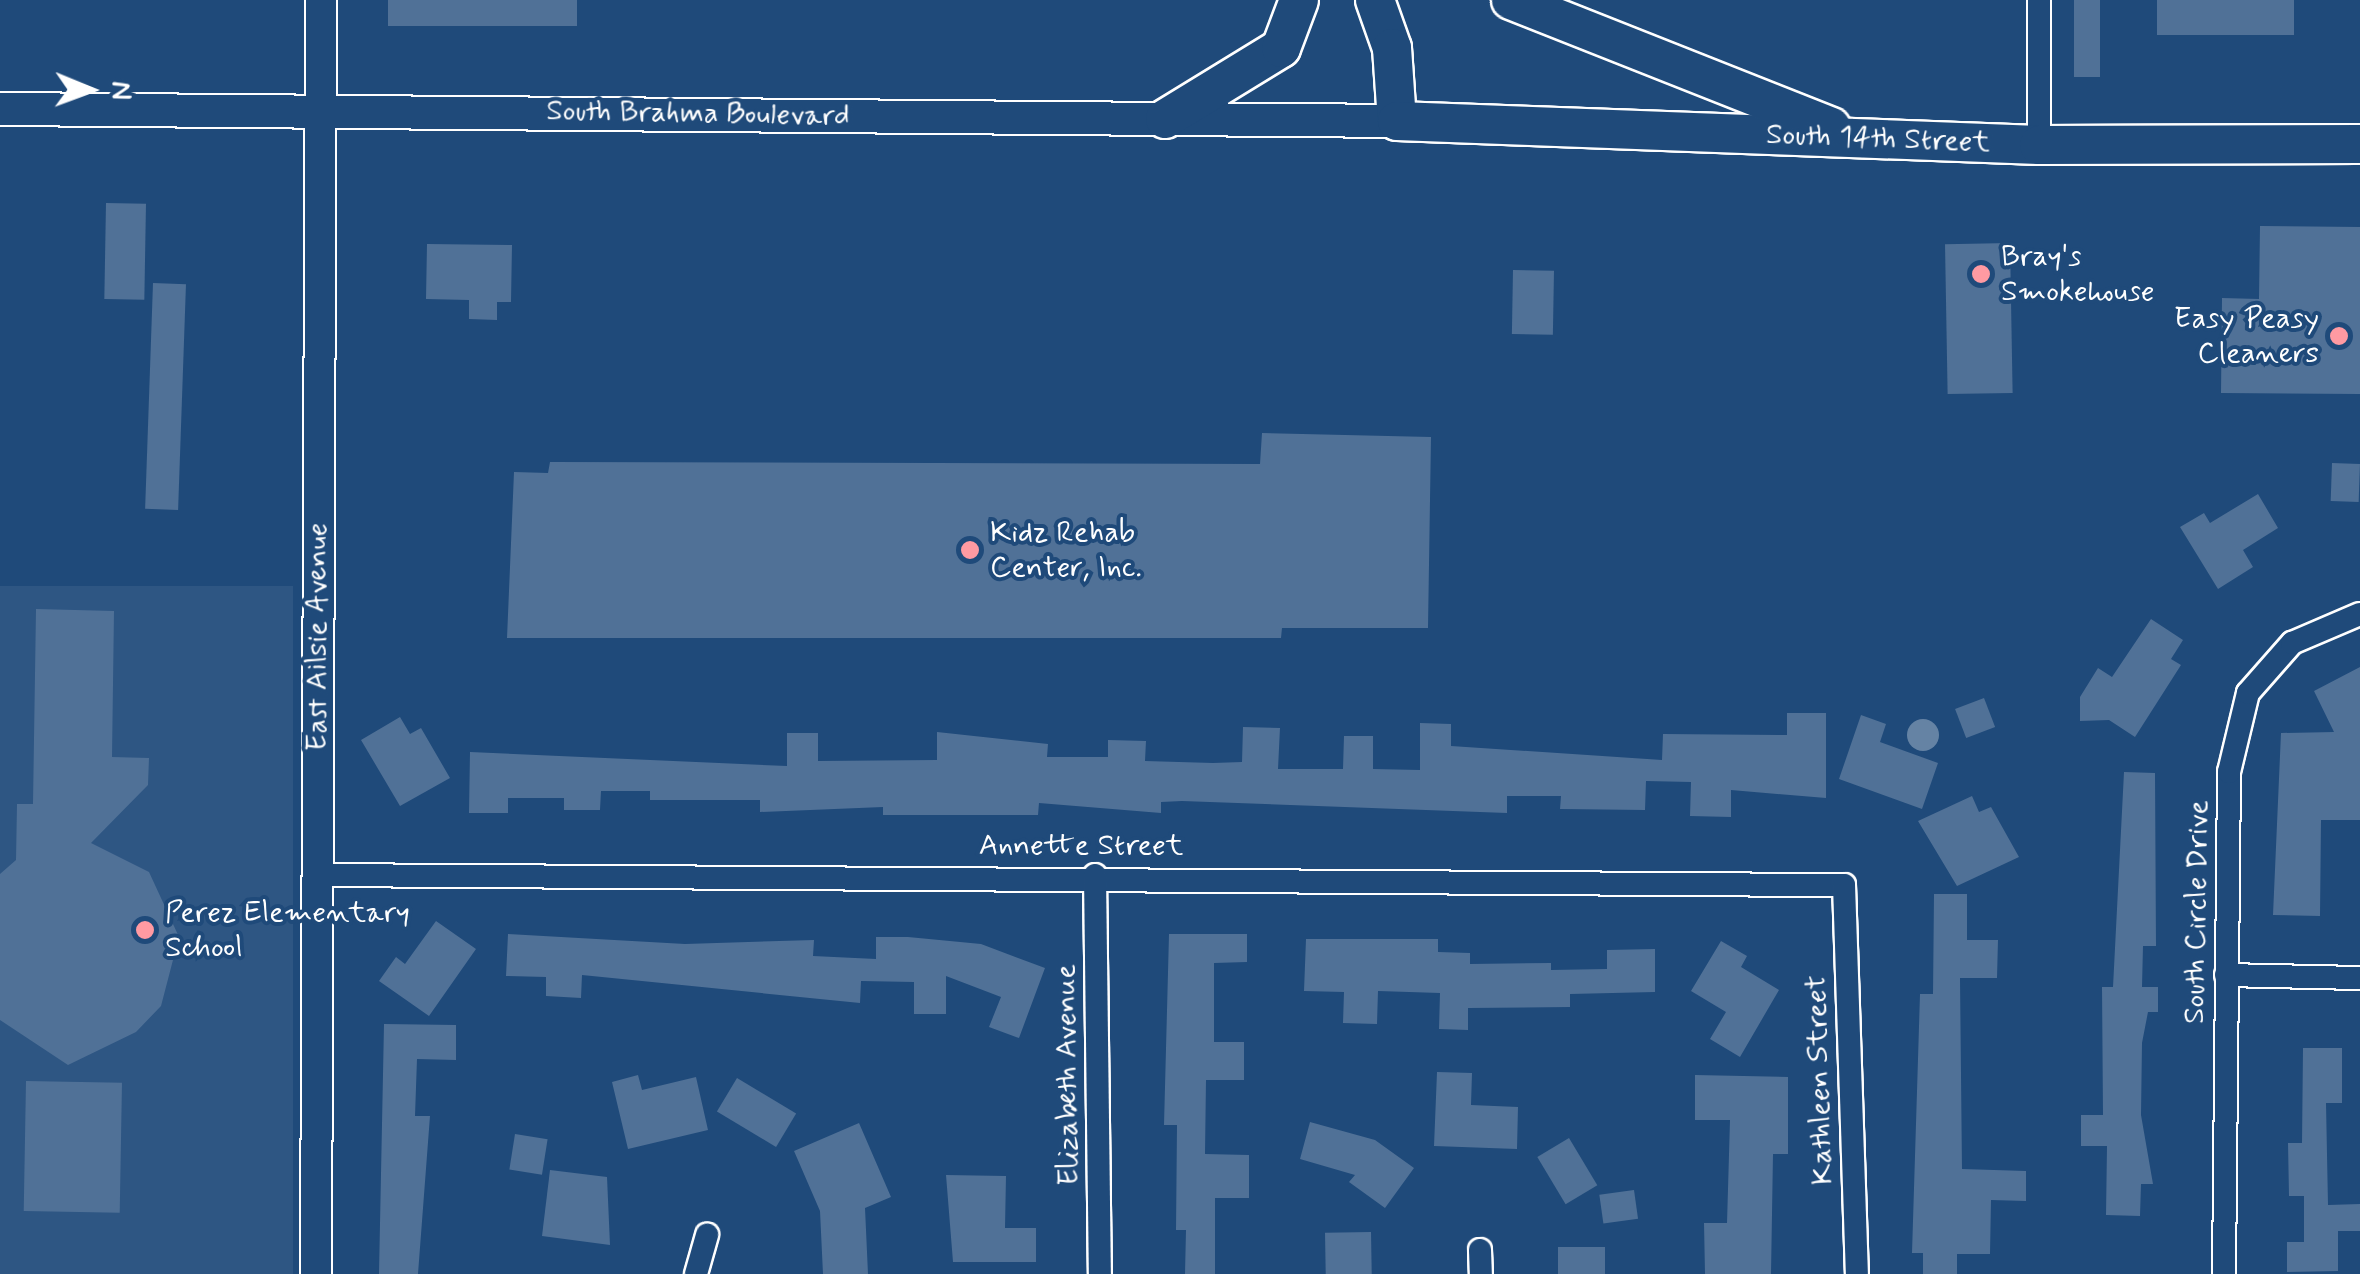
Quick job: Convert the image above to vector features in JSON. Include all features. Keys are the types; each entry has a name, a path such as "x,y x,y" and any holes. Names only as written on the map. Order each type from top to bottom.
{"main road":[{"path":"1165,119 1281,48 1299,0"},
{"path":"1375,0 1392,48 1397,122"},
{"path":"1511,0 1861,138"},
{"name":"South Brahma Boulevard","path":"0,109 1397,122"},
{"name":"South 14th Street","path":"1397,122 2039,144 2360,144"}],"street":[{"name":"East Ailsie Avenue","path":"316,1274 321,0"},
{"path":"2039,144 2040,0"},
{"name":"South Circle Drive","path":"2224,1274 2230,772 2248,693 2292,643 2360,614"},
{"name":"Annette Street","path":"316,875 1096,875 1844,884"},
{"name":"Elizabeth Avenue","path":"1096,875 1100,1274"},
{"name":"Kathleen Street","path":"1844,884 1856,1274"},
{"path":"2226,975 2360,978"},
{"path":"696,1274 707,1235"},
{"path":"1480,1250 1480,1274"}],"shaded area":[{"name":"Perez Elementary School","path":"0,586 293,586 293,1274 0,1274"},
{"path":"1923,719 1934,724 1939,735 1934,746 1923,751 1912,746 1907,735 1912,724"}],"building":[{"path":"388,0 577,0 577,26 388,26"},
{"path":"2074,0 2100,0 2100,77 2074,77"},
{"path":"2157,0 2294,0 2294,35 2157,35"},
{"path":"106,203 146,204 144,300 104,299"},
{"path":"2260,226 2360,227 2360,394 2221,393 2222,298 2259,299"},
{"path":"2010,243 2013,393 1948,394 1945,244"},
{"path":"427,244 512,245 511,302 497,302 497,320 469,319 469,300 426,299"},
{"path":"1513,270 1554,271 1553,335 1512,334"},
{"path":"153,283 186,284 178,510 145,509"},
{"name":"Kidz Rehab Center, Inc.","path":"1262,433 1431,437 1428,628 1282,628 1281,638 507,638 514,472 548,473 550,462 1260,464"},
{"path":"2332,463 2360,464 2359,502 2331,501"},
{"path":"2258,494 2278,528 2243,550 2253,567 2218,589 2180,527 2204,513 2210,523"},
{"path":"36,609 114,611 112,757 149,758 148,785 91,843 149,872 179,937 161,1006 136,1032 68,1065 0,1020 0,874 16,860 17,804 33,804"},
{"path":"2151,619 2183,640 2171,659 2181,665 2135,737 2109,720 2080,721 2080,697 2098,668 2112,677"},
{"path":"2360,667 2360,820 2321,820 2320,916 2273,915 2281,733 2334,732 2314,691"},
{"path":"1984,698 1995,727 1966,738 1955,709"},
{"path":"1787,713 1826,713 1826,798 1731,790 1731,817 1690,816 1691,782 1646,781 1645,810 1560,809 1561,796 1507,796 1507,813 1182,801 1161,802 1161,813 1039,803 1038,815 883,815 883,807 760,812 760,800 650,800 650,791 601,791 600,810 564,810 564,798 508,798 508,813 469,813 470,752 787,766 787,733 818,733 818,761 937,760 937,732 1048,744 1047,757 1108,757 1108,740 1146,741 1145,761 1213,763 1242,762 1243,727 1280,728 1278,769 1343,769 1344,736 1373,736 1373,769 1420,770 1420,723 1451,724 1451,746 1662,760 1663,734 1787,735"},
{"path":"1861,715 1886,724 1880,742 1938,763 1922,809 1839,779"},
{"path":"400,717 410,734 421,728 450,778 400,806 361,740"},
{"path":"2124,772 2155,773 2156,946 2143,946 2142,987 2158,987 2158,1012 2148,1012 2142,1043 2141,1115 2153,1184 2141,1184 2140,1216 2106,1215 2107,1146 2081,1146 2081,1115 2103,1115 2102,987 2113,987"},
{"path":"1972,796 1979,812 1991,807 2019,857 1957,886 1918,821"},
{"path":"1934,894 1967,894 1967,940 1998,940 1997,978 1960,978 1962,1169 2026,1171 2026,1201 1991,1200 1990,1254 1957,1254 1957,1274 1923,1274 1923,1253 1912,1253 1920,994 1933,994"},
{"path":"436,921 476,949 429,1016 379,981 396,957 405,964"},
{"path":"508,934 685,944 814,940 813,956 876,959 876,937 908,937 981,944 1045,968 1019,1038 989,1027 1001,997 946,976 946,1014 914,1014 914,982 861,981 860,1003 582,975 581,998 546,996 546,977 506,976"},
{"path":"1169,934 1247,934 1247,962 1214,963 1214,1042 1244,1042 1244,1080 1206,1080 1205,1154 1249,1155 1249,1198 1215,1198 1215,1274 1185,1274 1186,1230 1176,1230 1177,1125 1164,1125"},
{"path":"1306,939 1438,939 1438,952 1470,953 1470,964 1551,963 1551,970 1607,969 1607,950 1655,949 1655,992 1570,994 1570,1007 1468,1008 1468,1030 1439,1029 1440,993 1378,991 1377,1024 1343,1023 1344,992 1304,991"},
{"path":"1721,941 1747,956 1741,967 1779,990 1740,1057 1710,1039 1726,1012 1691,991"},
{"path":"384,1024 456,1025 456,1060 417,1059 415,1116 430,1116 418,1274 379,1274"},
{"path":"2303,1048 2342,1048 2342,1103 2326,1103 2328,1205 2360,1204 2360,1231 2338,1231 2338,1271 2287,1272 2287,1242 2304,1242 2304,1196 2289,1196 2288,1143 2302,1143"},
{"path":"1437,1072 1472,1073 1471,1105 1518,1107 1517,1149 1434,1146"},
{"path":"638,1075 642,1090 696,1077 708,1130 628,1149 612,1082"},
{"path":"1695,1075 1788,1077 1788,1154 1773,1154 1771,1274 1705,1274 1704,1223 1727,1223 1730,1120 1695,1120"},
{"path":"737,1078 796,1114 776,1147 717,1111"},
{"path":"26,1081 122,1083 120,1213 24,1211"},
{"path":"1310,1122 1375,1140 1414,1168 1385,1208 1349,1182 1355,1175 1300,1159"},
{"path":"859,1123 891,1197 865,1208 868,1274 823,1274 820,1211 794,1151"},
{"path":"515,1134 548,1139 542,1175 509,1170"},
{"path":"1569,1138 1597,1185 1566,1204 1537,1157"},
{"path":"550,1170 607,1177 610,1245 542,1236"},
{"path":"946,1175 1006,1176 1005,1228 1036,1228 1036,1262 953,1262"},
{"path":"1634,1190 1638,1219 1603,1224 1599,1195"},
{"path":"1371,1232 1372,1274 1326,1274 1325,1233"},
{"path":"1558,1247 1605,1247 1605,1274 1558,1274"}],"place":[{"name":"Bray's Smokehouse","path":"1981,274"},
{"name":"Easy Peasy Cleaners","path":"2339,336"},
{"name":"Kidz Rehab Center, Inc.","path":"970,550"},
{"name":"Perez Elementary School","path":"145,930"}]}
